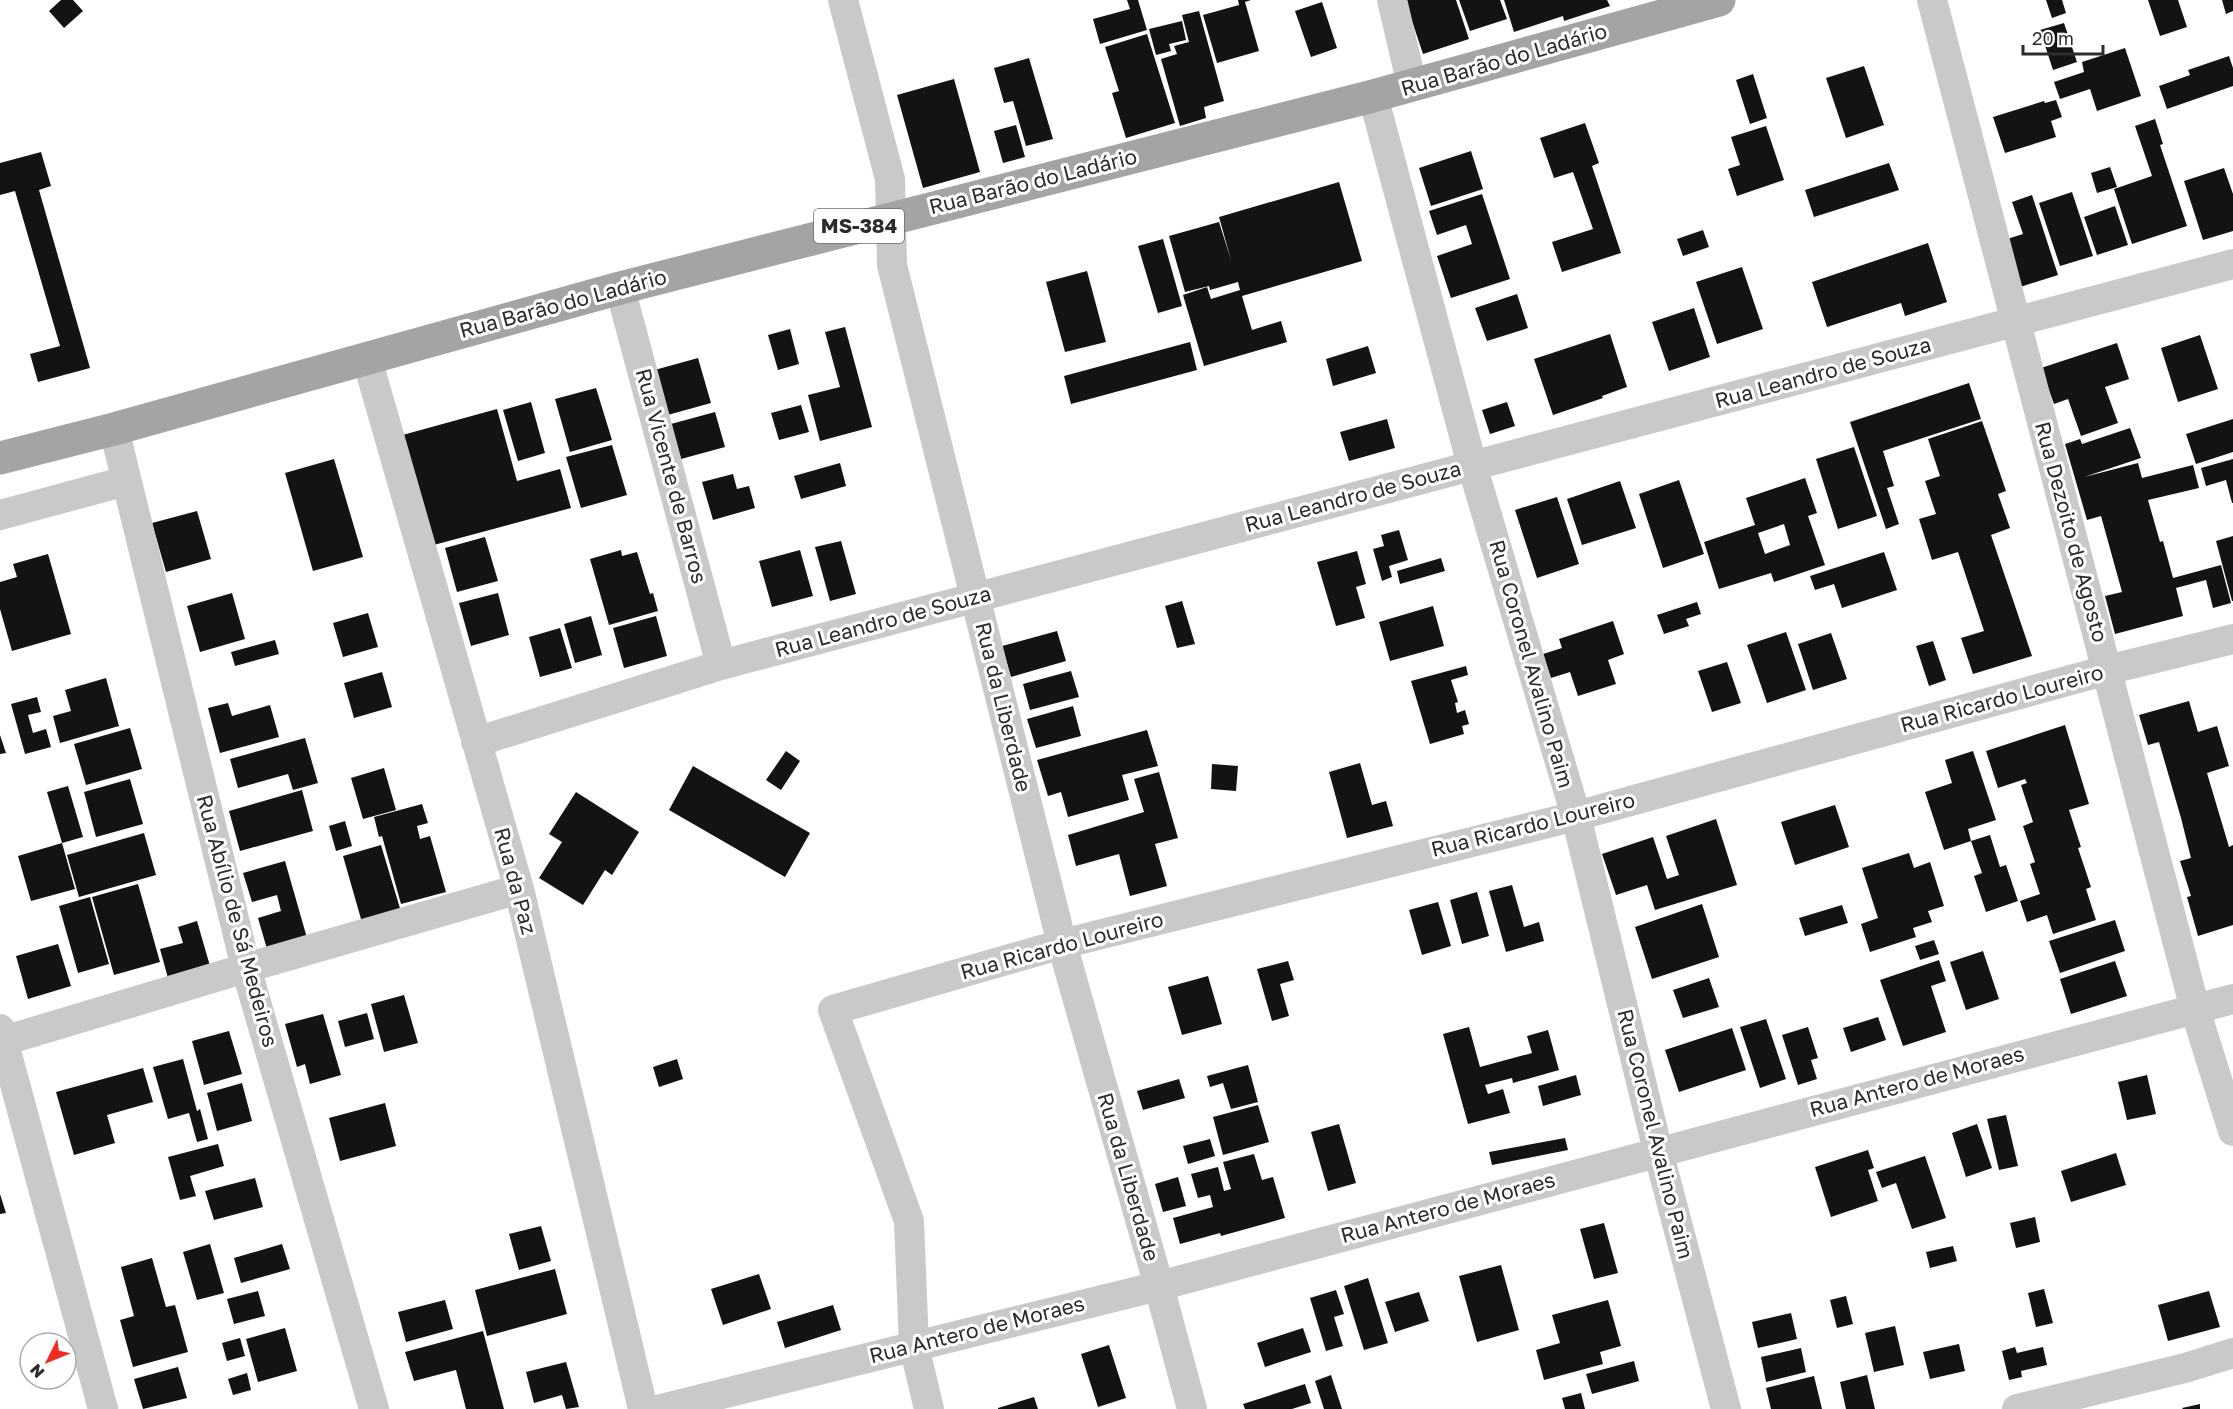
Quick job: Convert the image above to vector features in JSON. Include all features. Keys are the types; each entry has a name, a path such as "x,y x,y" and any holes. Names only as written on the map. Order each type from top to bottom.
{"main road":[{"name":"Rua Barão do Ladário","path":"0,458 114,429 620,288 1373,96 1666,7 1719,0"}],"street":[{"name":"Rua da Liberdade","path":"843,0 890,179 892,265 1062,944 1192,1409"},
{"path":"1392,0 1412,85"},
{"name":"Rua Dezoito de Agosto","path":"1932,0 2195,1009 2233,1131"},
{"name":"Rua Coronel Avalino Paim","path":"1373,96 1472,465 1576,816 1658,1151 1726,1409"},
{"name":"Rua Leandro de Souza","path":"476,742 721,664 2233,264"},
{"name":"Rua Vicente de Barros","path":"620,288 721,664"},
{"name":"Rua da Paz","path":"367,359 519,889 643,1409"},
{"name":"Rua Abílio de Sá Medeiros","path":"114,429 246,968 374,1409"},
{"path":"0,516 126,481"},
{"name":"Rua Ricardo Loureiro","path":"914,1346 909,1221 833,1010 1062,944 1576,816 2107,670 2233,639"},
{"path":"103,1409 1,1038 519,889"},
{"name":"Rua Antero de Moraes","path":"661,1409 1159,1286 2233,999"},
{"path":"914,1346 929,1409"},
{"path":"2017,1409 2185,1368 2233,1353"}],"building":[{"path":"61,0 73,0 83,11 64,28 49,11"},
{"path":"1127,0 1138,0 1147,30 1100,44 1093,19 1130,9"},
{"path":"1238,0 1251,0 1245,2 1259,51 1217,63 1203,15 1239,5"},
{"path":"1405,0 1456,0 1469,39 1423,54"},
{"path":"1459,0 1500,0 1507,19 1470,31"},
{"path":"1504,0 1607,0 1610,6 1564,21 1563,16 1514,32"},
{"path":"2046,0 2062,0 2066,13 2052,18"},
{"path":"2148,0 2178,0 2187,27 2160,36"},
{"path":"2222,0 2233,0 2233,11 2226,14"},
{"path":"1322,2 1337,48 1311,57 1295,11"},
{"path":"1199,11 1224,101 1204,107 1206,118 1180,126 1161,59 1177,54 1174,46 1189,42 1182,15"},
{"path":"1182,21 1186,40 1169,44 1171,51 1156,55 1149,29"},
{"path":"2064,23 2077,62 2053,70 2040,30"},
{"path":"1147,34 1175,123 1126,138 1112,93 1119,91 1105,47"},
{"path":"2125,48 2141,96 2097,111 2090,89 2060,99 2054,82 2084,72 2082,62"},
{"path":"2229,56 2233,68 2233,86 2167,109 2159,86 2190,75 2188,70"},
{"path":"1029,58 1053,139 1026,146 1013,101 1004,103 994,68"},
{"path":"1864,66 1884,125 1846,138 1826,78"},
{"path":"1753,74 1767,118 1750,124 1736,80"},
{"path":"954,79 980,172 923,188 897,95"},
{"path":"2056,100 2062,117 2051,121 2056,137 2005,153 1993,117 2044,101 2045,103"},
{"path":"2155,119 2163,144 2160,145 2187,226 2132,244 2114,189 2152,176 2135,126"},
{"path":"1585,123 1599,163 1592,166 1621,253 1562,272 1552,242 1593,229 1573,172 1554,178 1540,138"},
{"path":"1016,125 1025,157 1003,163 994,131"},
{"path":"1766,126 1784,180 1737,196 1728,169 1740,165 1731,137"},
{"path":"1471,151 1483,189 1431,206 1419,168"},
{"path":"41,152 51,186 39,190 90,368 38,382 30,354 60,346 15,191 0,195 0,163"},
{"path":"1889,163 1899,190 1814,217 1805,190"},
{"path":"2110,167 2117,187 2097,193 2091,173"},
{"path":"2224,168 2233,194 2233,231 2203,240 2184,181"},
{"path":"1339,182 1362,261 1242,296 1252,330 1281,321 1287,342 1204,366 1183,295 1207,287 1211,299 1240,290 1238,282 1210,290 1209,286 1185,292 1169,236 1219,222 1231,260 1219,217"},
{"path":"2072,192 2093,256 2060,266 2039,203"},
{"path":"1482,194 1510,279 1451,298 1437,256 1472,244 1466,225 1437,235 1429,211"},
{"path":"2032,195 2058,275 2020,287 2004,240 2023,234 2012,202"},
{"path":"2115,206 2128,245 2097,255 2084,217"},
{"path":"1703,230 1709,247 1683,256 1677,239"},
{"path":"1163,239 1182,306 1158,313 1138,246"},
{"path":"1928,243 1947,302 1905,316 1901,303 1827,327 1812,282"},
{"path":"1742,267 1763,329 1717,344 1696,282"},
{"path":"1087,271 1106,342 1065,352 1046,282"},
{"path":"1517,294 1528,328 1487,341 1475,308"},
{"path":"1694,308 1710,357 1669,371 1652,322"},
{"path":"845,327 872,427 820,441 808,395 840,387 825,332"},
{"path":"790,329 799,364 778,370 768,335"},
{"path":"1610,334 1627,387 1553,415 1534,359"},
{"path":"2200,335 2218,389 2178,402 2161,348"},
{"path":"1190,342 1197,370 1071,404 1064,376"},
{"path":"2117,343 2129,379 2105,387 2118,423 2081,436 2068,399 2054,404 2041,368"},
{"path":"1368,346 1376,373 1333,386 1326,359"},
{"path":"698,358 711,403 664,416 651,371"},
{"path":"1969,383 1981,419 1883,451 1894,486 1887,488 1899,524 1886,529 1850,422"},
{"path":"596,388 612,440 570,452 555,399"},
{"path":"531,402 545,453 518,461 503,410"},
{"path":"1507,402 1515,426 1490,434 1482,410"},
{"path":"801,405 809,432 779,440 771,413"},
{"path":"497,409 517,481 560,469 571,508 430,546 399,436"},
{"path":"715,412 725,447 681,459 671,424"},
{"path":"1387,419 1395,448 1349,461 1340,432"},
{"path":"2233,419 2233,452 2196,464 2186,434"},
{"path":"1982,421 2006,491 1998,494 2010,528 1991,535 2032,656 1973,674 1961,638 1984,631 1958,552 1932,560 1919,519 1936,514 1925,481 1940,476 1928,439"},
{"path":"2130,428 2141,458 2084,477 2138,463 2142,478 2193,465 2199,488 2148,500 2173,578 2221,565 2231,603 2213,608 2206,580 2176,588 2183,616 2115,634 2105,596 2122,592 2101,516 2087,520 2065,444 2080,439 2082,444"},
{"path":"612,445 627,495 581,508 566,457"},
{"path":"1854,447 1877,516 1838,529 1816,459"},
{"path":"334,459 363,557 313,571 285,473"},
{"path":"2233,459 2232,503 2226,480 2206,486 2201,468"},
{"path":"840,463 846,486 801,499 794,476"},
{"path":"733,474 737,489 749,486 755,508 713,520 702,482"},
{"path":"1805,478 1817,513 1808,516 1825,565 1774,582 1771,573 1719,589 1704,542 1755,525 1746,498","holes":["1784,524 1790,545 1765,554 1758,533"]},
{"path":"1679,480 1704,554 1663,568 1639,494"},
{"path":"1620,481 1636,528 1582,545 1567,499"},
{"path":"1557,497 1579,564 1537,578 1515,510"},
{"path":"197,511 211,559 166,572 152,523"},
{"path":"1399,530 1408,560 1389,566 1392,577 1382,581 1373,549 1384,546 1381,535"},
{"path":"2233,536 2233,601 2232,601 2216,541"},
{"path":"485,537 498,581 457,592 445,548"},
{"path":"841,541 856,594 830,601 815,547"},
{"path":"621,550 622,556 637,552 650,594 653,593 658,611 609,625 590,559"},
{"path":"800,550 813,596 772,607 759,561"},
{"path":"1357,551 1366,584 1356,587 1365,618 1336,626 1317,562"},
{"path":"1884,552 1897,590 1842,608 1834,584 1815,590 1810,576"},
{"path":"48,554 71,634 12,651 0,609 0,582 17,577 13,564"},
{"path":"1441,558 1445,571 1400,584 1397,571"},
{"path":"232,593 245,639 200,652 187,606"},
{"path":"498,593 509,635 471,646 459,603"},
{"path":"1182,601 1195,644 1177,648 1165,606"},
{"path":"1697,602 1701,614 1686,619 1689,626 1664,634 1657,615"},
{"path":"1433,606 1444,646 1390,661 1379,622"},
{"path":"368,613 378,647 343,657 333,623"},
{"path":"591,616 602,655 575,663 564,624"},
{"path":"656,616 667,656 624,668 613,628"},
{"path":"1613,621 1624,654 1608,660 1616,684 1578,696 1570,672 1551,678 1543,654 1562,648 1559,639"},
{"path":"560,628 572,668 540,677 529,637"},
{"path":"1057,631 1066,661 1011,677 1002,646"},
{"path":"1786,632 1806,690 1767,703 1747,645"},
{"path":"1831,633 1847,679 1813,690 1798,644"},
{"path":"275,640 279,654 235,666 231,652"},
{"path":"1933,641 1946,680 1929,686 1916,646"},
{"path":"1727,662 1741,703 1712,712 1698,671"},
{"path":"1466,666 1468,675 1451,680 1458,702 1455,703 1457,713 1465,710 1469,724 1462,726 1464,734 1430,744 1411,681"},
{"path":"1071,671 1079,697 1030,710 1023,684"},
{"path":"382,672 392,707 354,718 344,683"},
{"path":"106,678 119,726 60,743 53,716 71,711 65,690"},
{"path":"37,697 41,712 28,715 33,733 46,729 51,747 25,754 11,704"},
{"path":"2189,701 2198,732 2217,726 2229,766 2207,773 2229,847 2233,845 2233,925 2198,936 2187,897 2191,896 2180,861 2191,858 2181,818 2159,742 2148,745 2139,715"},
{"path":"228,703 232,716 270,705 279,737 220,753 208,708"},
{"path":"1073,706 1081,736 1036,748 1027,719"},
{"path":"2065,725 2089,804 2069,810 2091,887 2086,889 2096,920 2053,934 2047,915 2027,922 2020,901 2040,894 2030,864 2035,862 2023,826 2033,822 2021,785 2027,783 2025,779 1998,788 1986,751"},
{"path":"130,728 142,769 86,785 74,744"},
{"path":"1147,730 1158,766 1122,775 1129,800 1068,817 1061,792 1048,796 1037,760"},
{"path":"0,735 6,753 0,754"},
{"path":"305,738 318,783 293,790 288,774 238,788 230,759"},
{"path":"786,751 800,761 781,790 766,780"},
{"path":"1973,751 1996,820 1968,829 1971,841 1944,850 1925,792 1952,783 1945,760"},
{"path":"1360,763 1372,805 1386,801 1393,826 1347,838 1329,772"},
{"path":"1212,764 1238,766 1236,791 1211,789"},
{"path":"693,766 810,833 785,877 669,810"},
{"path":"384,768 396,810 363,819 351,778"},
{"path":"1159,772 1178,838 1155,844 1167,886 1130,896 1119,854 1076,866 1068,835 1144,812 1134,779"},
{"path":"130,779 143,824 96,837 84,792"},
{"path":"68,786 83,837 62,843 47,792"},
{"path":"302,790 313,831 240,851 229,811"},
{"path":"576,792 639,832 612,875 605,870 583,905 539,878 562,842 549,834"},
{"path":"422,804 428,823 417,826 420,839 430,836 446,892 401,904 382,836 379,837 374,817"},
{"path":"1835,805 1849,847 1795,865 1781,822"},
{"path":"1716,819 1737,885 1655,910 1647,885 1616,895 1602,854 1653,837 1667,879 1679,875 1666,836"},
{"path":"345,821 352,846 336,851 329,826"},
{"path":"144,833 156,875 79,897 67,855"},
{"path":"1990,835 2000,867 2006,865 2018,901 1986,912 1974,876 1982,873 1971,841"},
{"path":"62,843 75,889 31,901 18,856"},
{"path":"381,845 402,915 363,926 343,856"},
{"path":"1909,853 1914,868 1930,862 1944,906 1928,911 1932,922 1913,928 1916,937 1870,952 1861,924 1878,918 1862,868"},
{"path":"285,861 307,938 267,949 258,918 281,911 277,895 252,902 243,873"},
{"path":"138,884 160,962 114,975 92,897"},
{"path":"1512,885 1524,927 1539,922 1544,941 1506,952 1489,891"},
{"path":"1477,892 1489,936 1462,944 1450,900"},
{"path":"90,897 109,964 78,973 59,906"},
{"path":"1438,902 1451,946 1422,955 1409,910"},
{"path":"1702,904 1719,957 1652,979 1635,927"},
{"path":"1842,905 1848,923 1805,936 1799,918"},
{"path":"2115,920 2125,951 2060,973 2049,941"},
{"path":"197,921 210,966 168,978 160,949 183,943 178,927"},
{"path":"1934,940 1939,954 1920,960 1915,946"},
{"path":"58,944 71,986 28,999 16,956"},
{"path":"1983,951 1999,999 1966,1010 1950,962"},
{"path":"1939,960 1946,981 1931,986 1946,1032 1903,1046 1880,980"},
{"path":"1288,961 1294,980 1280,984 1289,1016 1272,1021 1257,969"},
{"path":"2115,961 2127,996 2071,1014 2060,979"},
{"path":"1208,976 1222,1024 1182,1035 1168,987"},
{"path":"1709,978 1719,1007 1683,1018 1673,990"},
{"path":"404,995 418,1043 384,1052 371,1004"},
{"path":"367,1013 374,1039 345,1047 338,1021"},
{"path":"323,1014 341,1075 310,1084 305,1064 297,1067 285,1024"},
{"path":"1878,1017 1886,1040 1851,1052 1843,1028"},
{"path":"1766,1019 1786,1079 1760,1088 1740,1027"},
{"path":"1469,1027 1480,1067 1532,1053 1527,1036 1548,1030 1559,1070 1513,1083 1512,1078 1485,1085 1488,1094 1503,1089 1510,1113 1468,1124 1443,1034"},
{"path":"1808,1027 1818,1058 1811,1060 1817,1079 1798,1085 1782,1035"},
{"path":"1732,1028 1746,1070 1679,1092 1665,1050"},
{"path":"229,1031 242,1074 204,1085 192,1041"},
{"path":"183,1059 197,1111 200,1109 208,1139 197,1142 189,1113 168,1119 153,1067"},
{"path":"677,1059 683,1079 659,1087 653,1067"},
{"path":"1248,1065 1258,1102 1231,1109 1223,1083 1210,1087 1207,1076"},
{"path":"143,1068 153,1102 107,1115 115,1143 74,1155 56,1092"},
{"path":"1576,1075 1581,1095 1543,1106 1538,1086"},
{"path":"2147,1075 2156,1114 2127,1120 2118,1082"},
{"path":"1179,1079 1185,1098 1143,1110 1137,1091"},
{"path":"242,1083 252,1121 217,1131 207,1093"},
{"path":"385,1103 396,1146 340,1161 329,1118"},
{"path":"1258,1105 1269,1142 1223,1155 1213,1117"},
{"path":"2006,1115 2018,1166 1999,1170 1987,1119"},
{"path":"1339,1124 1356,1183 1328,1191 1311,1132"},
{"path":"1977,1124 1992,1168 1966,1177 1952,1133"},
{"path":"1565,1138 1568,1150 1492,1165 1489,1152"},
{"path":"1210,1139 1215,1156 1188,1164 1183,1146"},
{"path":"218,1144 224,1166 190,1176 196,1196 180,1200 168,1157"},
{"path":"1868,1150 1874,1168 1868,1170 1878,1201 1831,1217 1815,1167"},
{"path":"2116,1153 2126,1185 2071,1202 2061,1171"},
{"path":"1254,1154 1262,1180 1273,1177 1285,1218 1221,1236 1220,1233 1180,1244 1173,1218 1213,1207 1210,1195 1198,1198 1191,1174 1218,1167 1224,1191 1231,1189 1223,1162"},
{"path":"1925,1156 1946,1218 1912,1229 1896,1183 1882,1188 1876,1172"},
{"path":"1178,1177 1186,1206 1163,1212 1155,1184"},
{"path":"255,1178 263,1207 214,1220 205,1191"},
{"path":"0,1194 6,1213 0,1214"},
{"path":"2035,1217 2040,1242 2016,1248 2010,1223"},
{"path":"1604,1223 1618,1273 1594,1279 1580,1229"},
{"path":"541,1226 551,1261 519,1270 509,1234"},
{"path":"210,1244 224,1293 197,1300 183,1252"},
{"path":"282,1244 290,1269 241,1283 234,1258"},
{"path":"1953,1246 1957,1261 1930,1268 1926,1252"},
{"path":"152,1258 166,1307 175,1305 188,1352 133,1367 120,1320 134,1316 121,1267"},
{"path":"1501,1265 1519,1330 1477,1342 1459,1276"},
{"path":"555,1269 567,1314 487,1336 475,1290"},
{"path":"759,1274 771,1309 723,1325 711,1289"},
{"path":"1368,1278 1388,1343 1364,1350 1344,1286"},
{"path":"2044,1289 2053,1323 2036,1327 2028,1293"},
{"path":"1336,1290 1344,1314 1334,1317 1343,1346 1326,1351 1310,1298"},
{"path":"258,1291 265,1316 234,1324 227,1299"},
{"path":"2209,1291 2220,1327 2168,1341 2158,1305"},
{"path":"1419,1292 1429,1321 1395,1332 1385,1302"},
{"path":"1846,1296 1853,1324 1837,1328 1830,1300"},
{"path":"445,1300 453,1329 406,1342 398,1312"},
{"path":"1608,1300 1621,1346 1600,1352 1603,1364 1544,1380 1536,1350 1560,1343 1552,1315"},
{"path":"833,1305 841,1330 785,1348 777,1322"},
{"path":"1791,1313 1797,1339 1758,1348 1752,1322"},
{"path":"1895,1326 1904,1365 1874,1372 1865,1333"},
{"path":"285,1328 297,1371 258,1382 246,1339"},
{"path":"1303,1328 1311,1352 1265,1367 1257,1343"},
{"path":"483,1331 504,1409 466,1409 456,1370 414,1381 405,1352"},
{"path":"240,1338 245,1356 227,1361 222,1343"},
{"path":"1959,1344 1965,1371 1930,1379 1923,1352"},
{"path":"1109,1345 1126,1398 1098,1407 1081,1354"},
{"path":"2015,1347 2017,1353 2043,1347 2047,1365 2021,1371 2022,1377 2009,1380 2002,1351"},
{"path":"1801,1348 1806,1372 1766,1382 1761,1357"},
{"path":"1634,1361 1639,1381 1592,1394 1586,1374"},
{"path":"566,1362 579,1407 566,1409 562,1395 534,1403 526,1372"},
{"path":"178,1367 187,1398 143,1409 134,1379"},
{"path":"247,1373 251,1390 233,1395 228,1379"},
{"path":"1331,1375 1342,1409 1324,1409 1315,1381"},
{"path":"1867,1375 1875,1409 1846,1409 1840,1382"},
{"path":"1814,1376 1822,1409 1771,1409 1766,1388"},
{"path":"1305,1384 1311,1403 1292,1409 1245,1409 1243,1404"},
{"path":"1581,1393 1585,1409 1565,1409 1562,1398"},
{"path":"1034,1397 1038,1409 998,1409 998,1408"},
{"path":"2200,1404 2200,1409 2182,1408"}]}
